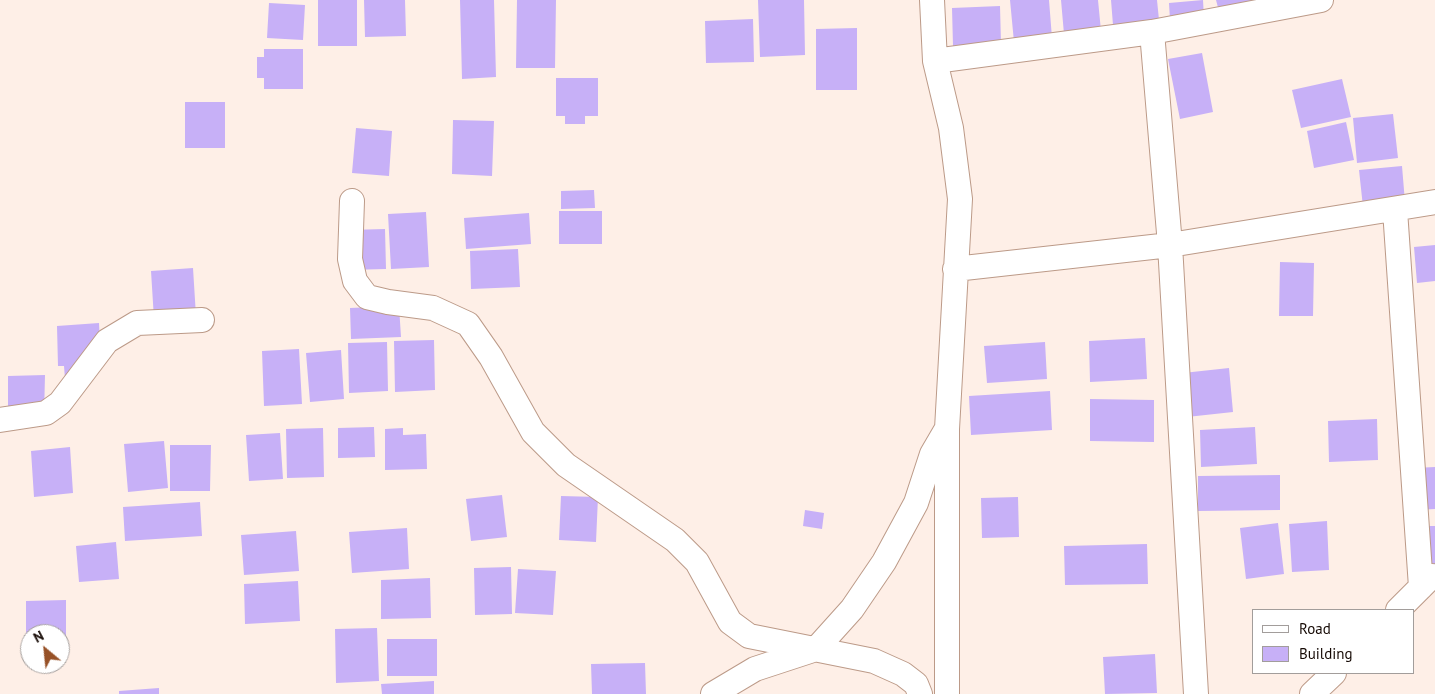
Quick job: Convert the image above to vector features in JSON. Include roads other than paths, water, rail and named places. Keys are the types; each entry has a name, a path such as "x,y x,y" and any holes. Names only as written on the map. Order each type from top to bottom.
{"street":[{"path":"932,0 935,61 951,128 960,199 947,429 947,694"},
{"path":"935,61 1152,32 1321,0"},
{"path":"1152,32 1170,245 1196,694"},
{"path":"352,201 350,259 355,281 367,297 433,308 468,324 491,356 533,432 566,465 675,540 697,562 730,622 749,636 874,661 903,674 916,684 920,694"},
{"path":"955,269 1170,245 1435,202"},
{"path":"1394,210 1428,580 1399,609"},
{"path":"0,420 46,413 60,403 107,341 137,323 202,320"},
{"path":"713,694 755,669 816,649 852,609 884,562 916,503 932,454 947,429"},
{"path":"1312,694 1333,674"}]}
